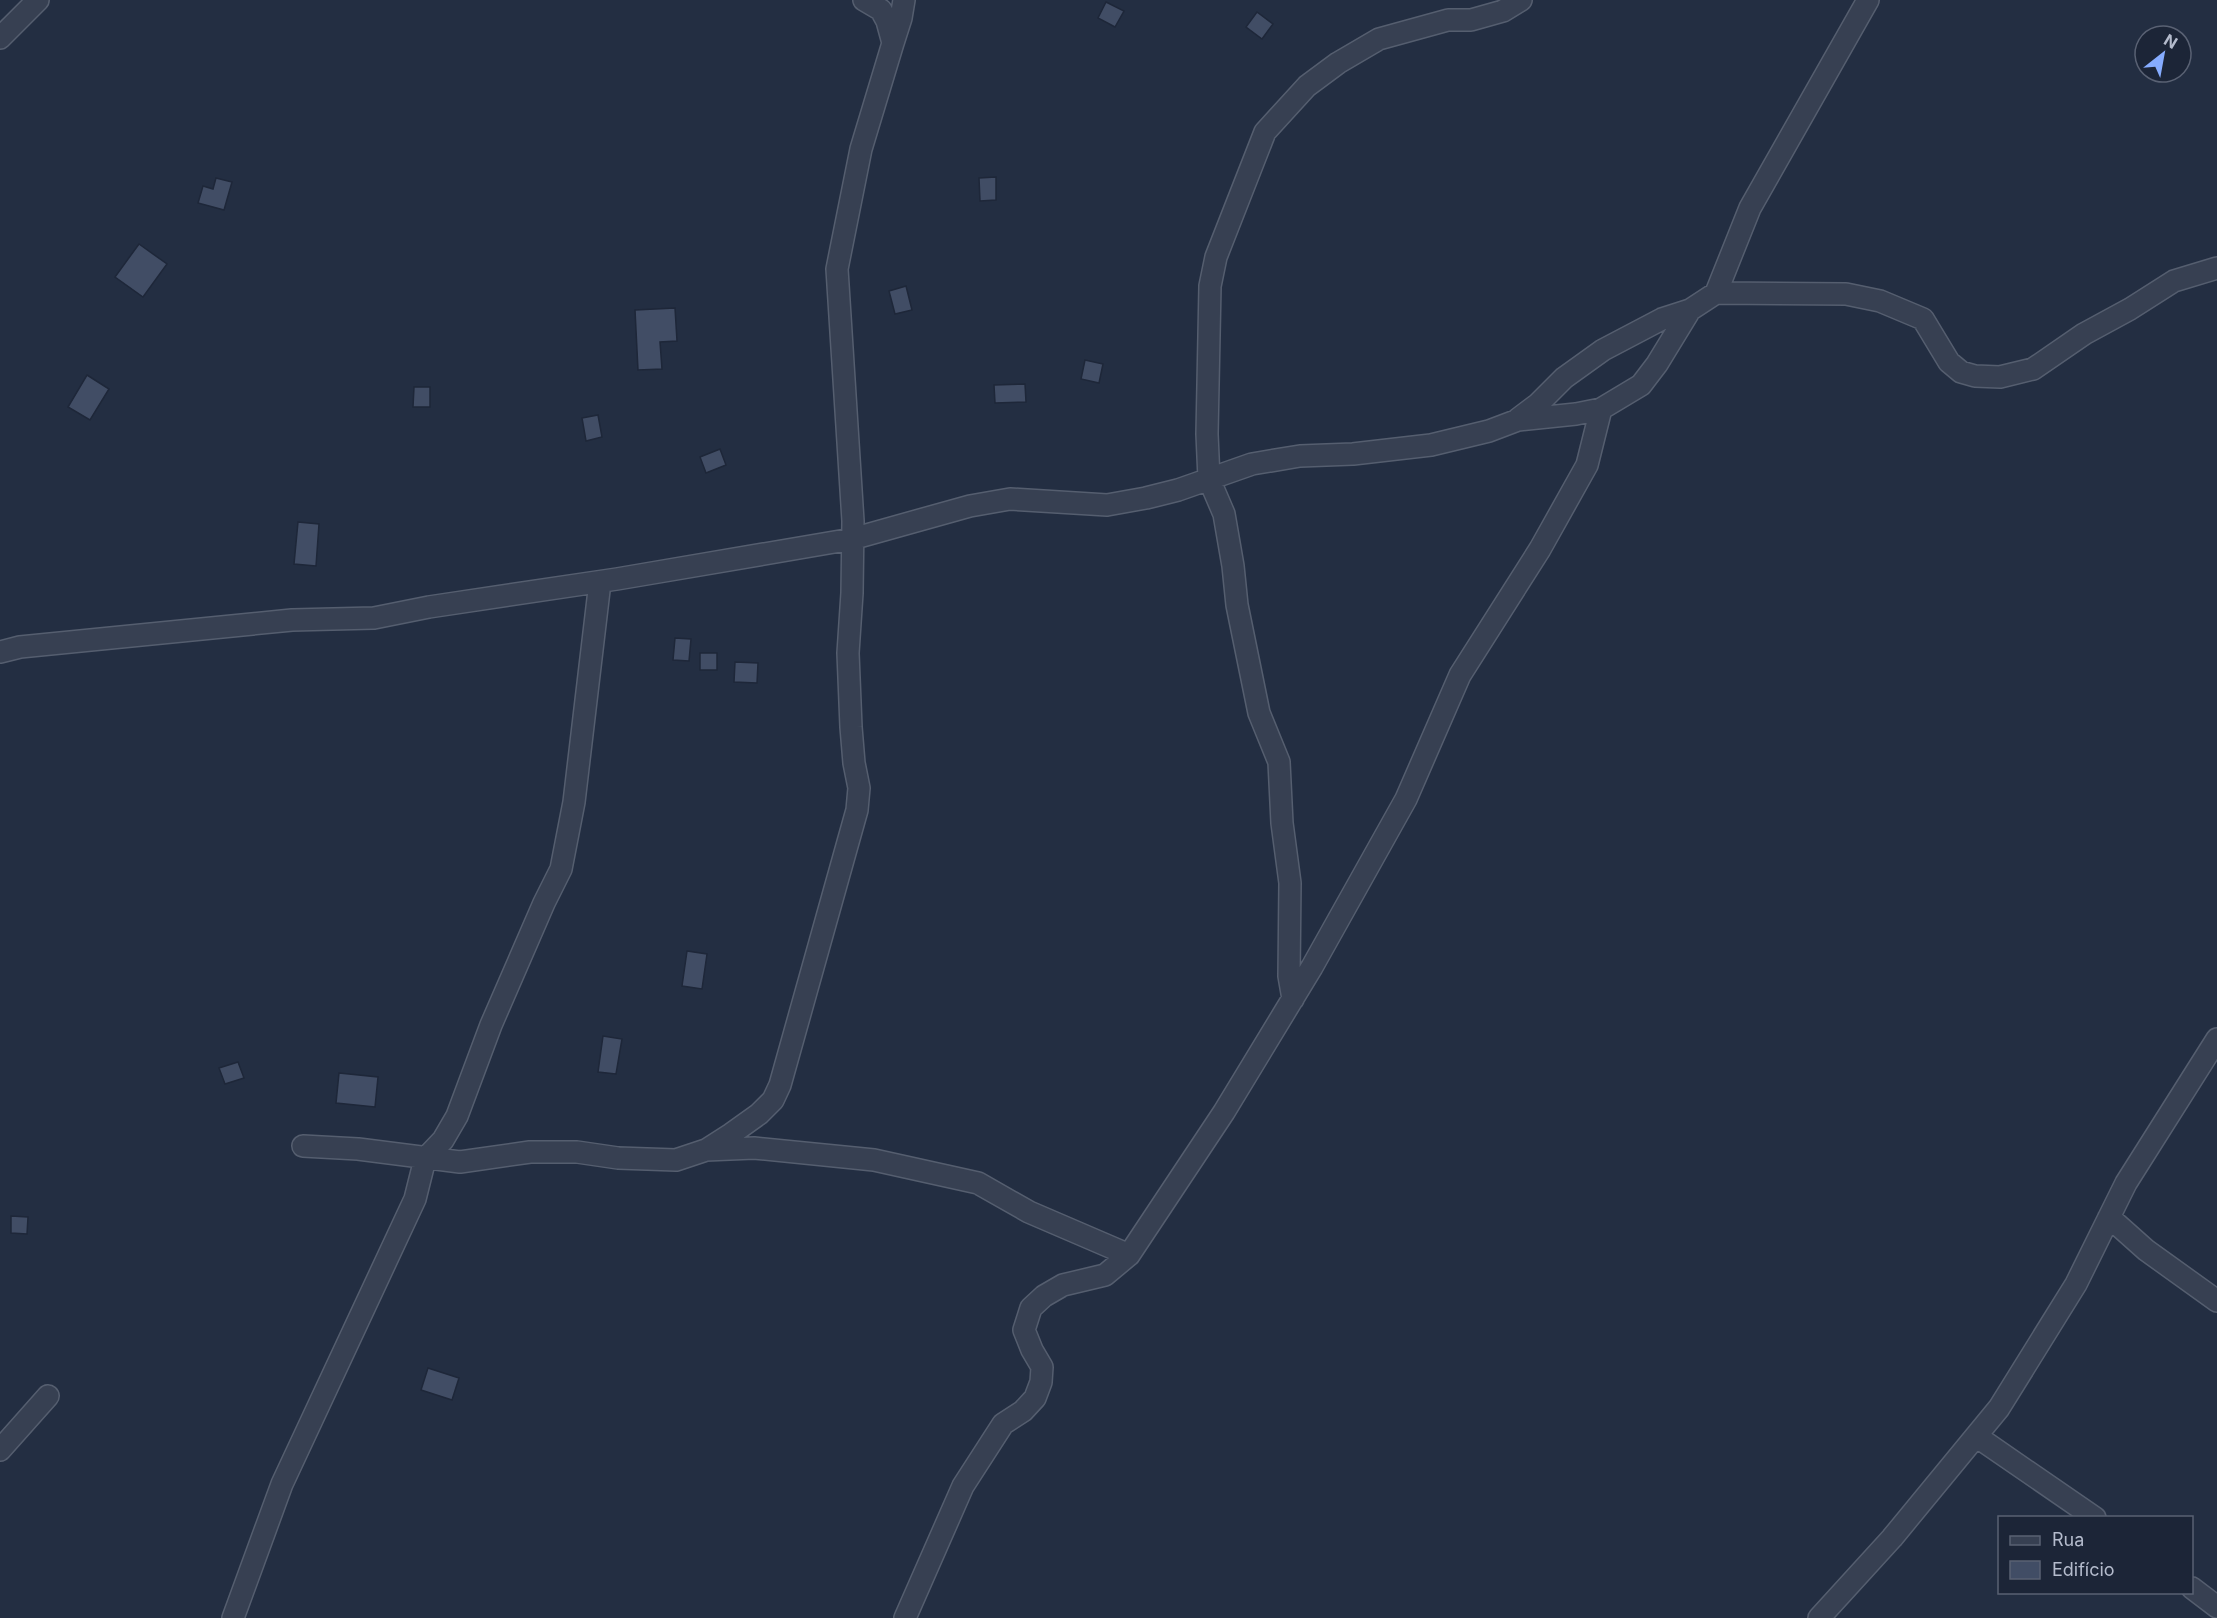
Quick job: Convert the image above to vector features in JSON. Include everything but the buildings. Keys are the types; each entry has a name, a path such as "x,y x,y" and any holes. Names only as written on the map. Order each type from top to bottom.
{"street":[{"path":"0,38 38,0"},
{"path":"864,0 881,10 887,21 893,43"},
{"path":"706,1150 759,1113 773,1100 780,1085 857,810 859,788 851,727 848,653 852,593 852,539 837,269 861,149 901,18 904,0"},
{"path":"1293,999 1289,976 1290,883 1282,823 1279,762 1259,713 1237,605 1224,514 1209,479 1207,424 1210,286 1216,257 1265,132 1307,86 1338,63 1379,39 1448,20 1471,20 1503,11 1521,0"},
{"path":"1716,293 1750,208 1868,0"},
{"path":"1518,420 1564,378 1603,350 1662,319 1690,310 1716,293 1846,294 1880,301 1923,319 1949,362 1961,372 1975,376 2000,377 2032,369 2084,334 2174,281 2217,268"},
{"path":"0,652 20,647 212,627 292,620 375,618 429,607 600,582 852,539 970,506 1010,499 1107,505 1146,498 1252,464 1300,456 1353,454 1431,445 1489,431 1518,420 1602,409 1641,385 1657,364 1690,310"},
{"path":"905,1618 963,1486 1004,1424 1023,1411 1035,1398 1041,1382 1042,1367 1024,1330 1031,1308 1044,1296 1063,1285 1105,1275 1129,1255 1224,1112 1293,999 1406,799 1460,675 1540,549 1587,465 1602,409"},
{"path":"233,1618 282,1484 415,1199 425,1159 443,1140 457,1116 491,1025 561,869 574,802 600,582"},
{"path":"1819,1618 1892,1538 1999,1408 2076,1284 2126,1183 2217,1039"},
{"path":"303,1146 358,1149 460,1162 530,1152 577,1152 618,1158 676,1160 706,1150 754,1148 874,1160 978,1183 1029,1212 1129,1255"},
{"path":"2109,1217 2146,1250 2217,1301"},
{"path":"0,1450 48,1396"},
{"path":"1976,1436 2092,1516"},
{"path":"2193,1589 2217,1607"}]}
